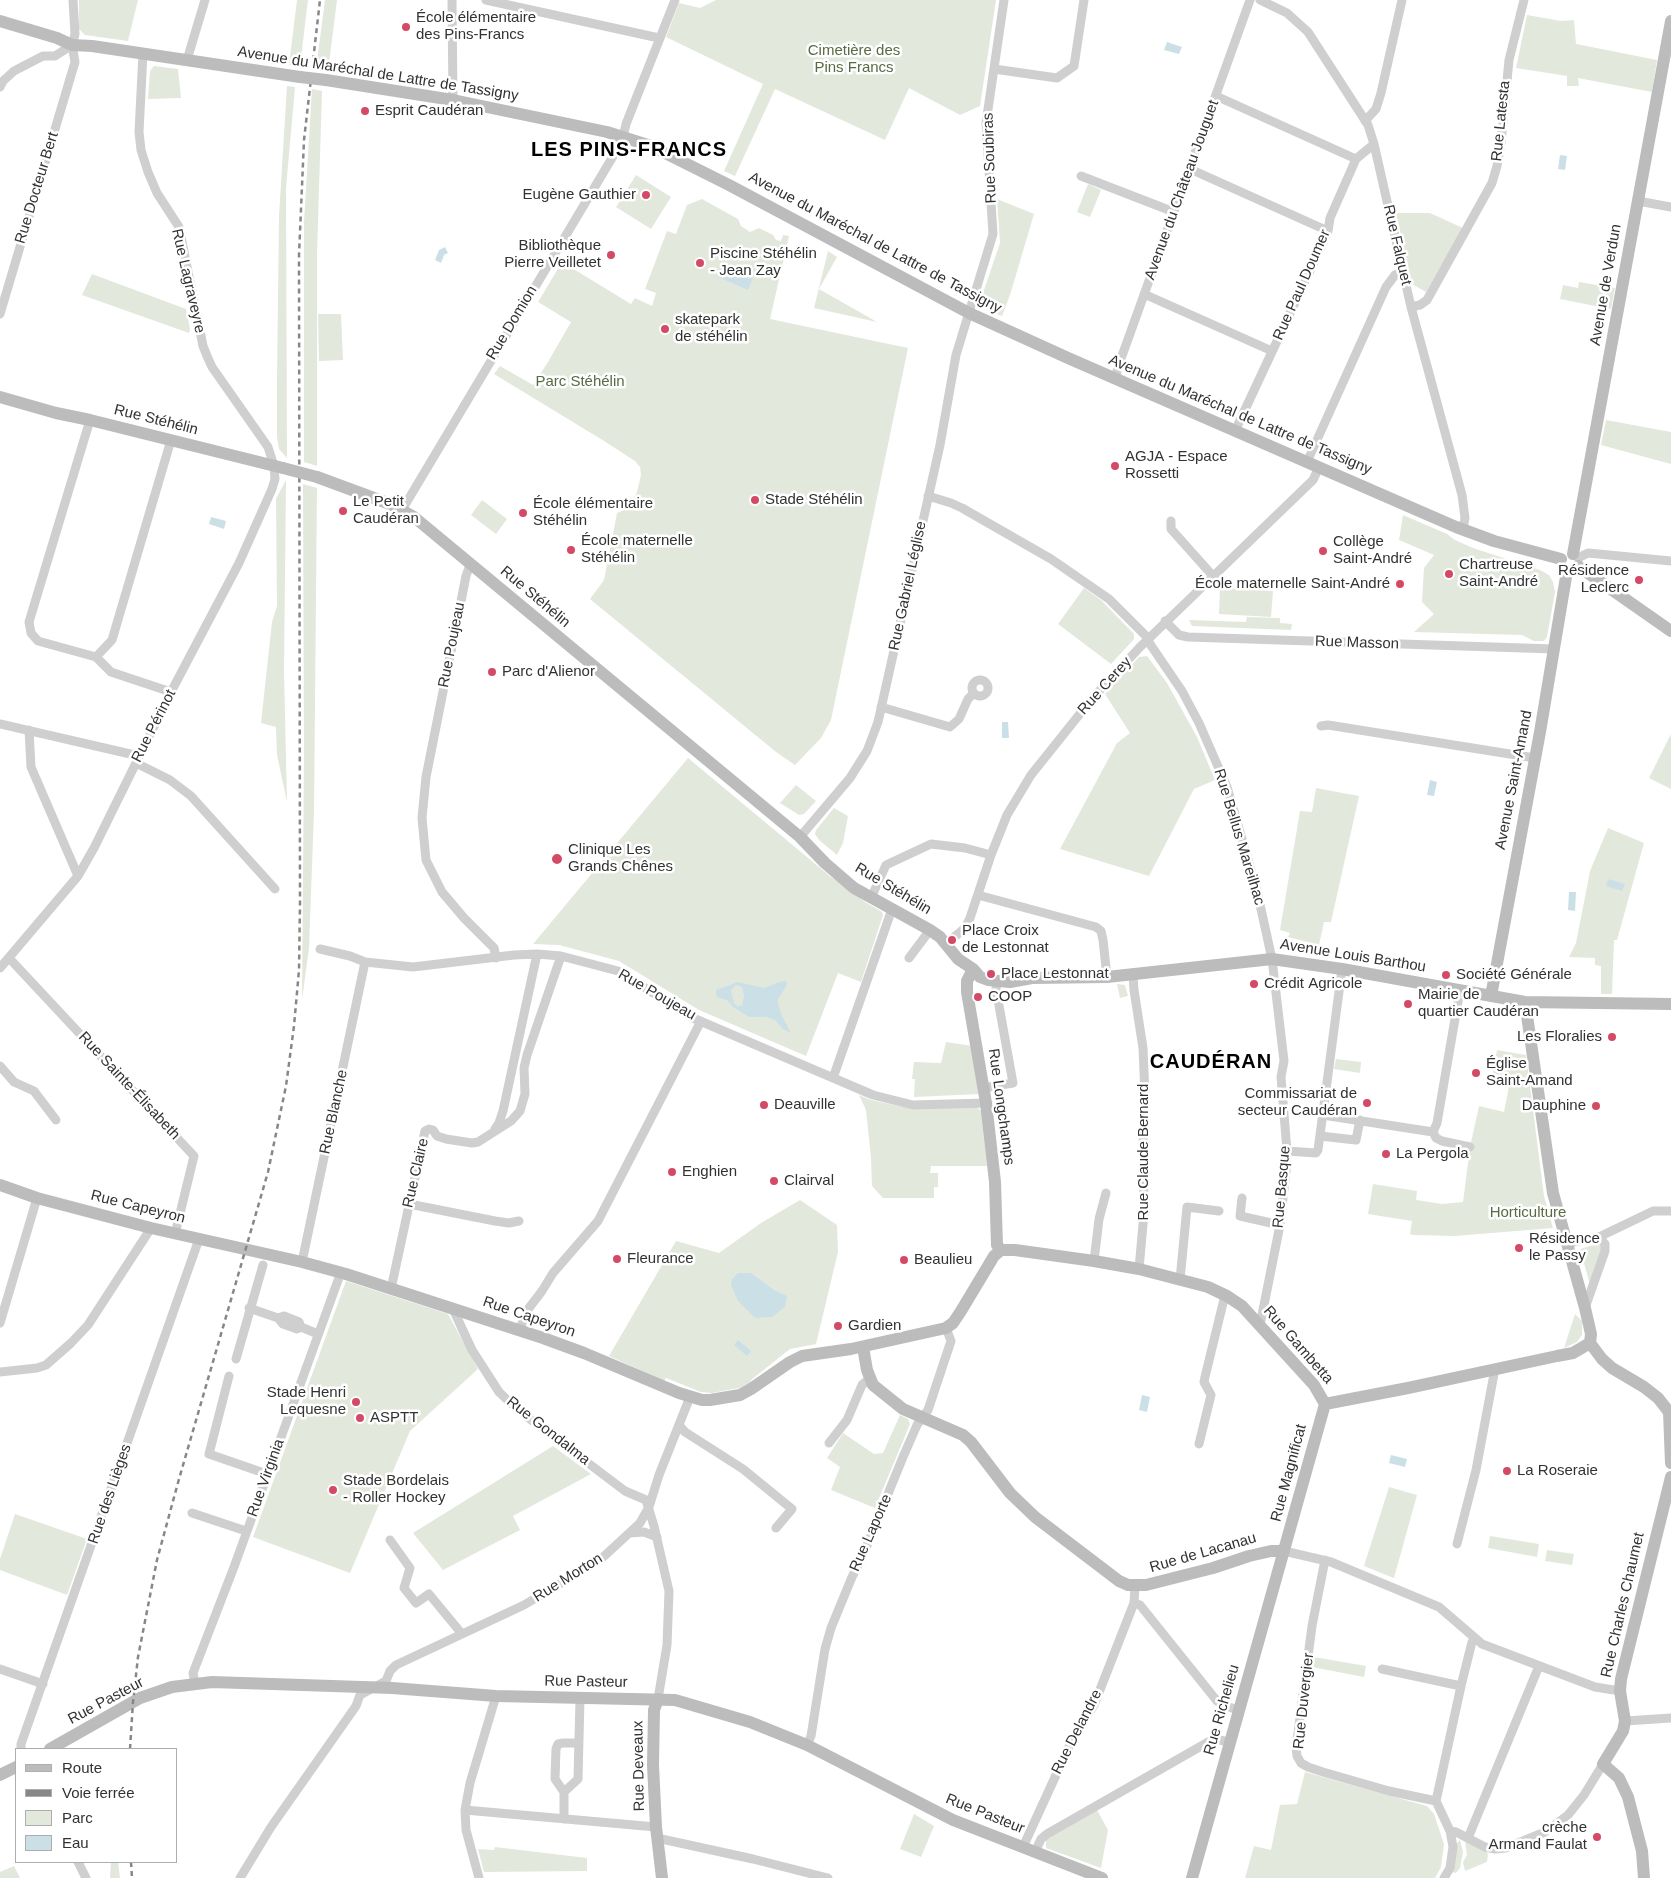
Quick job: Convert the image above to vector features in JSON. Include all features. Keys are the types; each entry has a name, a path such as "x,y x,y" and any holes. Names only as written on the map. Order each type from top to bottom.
{"street":[{"path":"0,87 3,81 14,71 43,56 55,56 72,45 74,34 74,0"},
{"path":"187,60 205,0"},
{"path":"452,0 453,100"},
{"path":"486,0 659,38"},
{"name":"Rue Domion","path":"402,510 615,153 623,137 626,124 675,0"},
{"name":"Rue Soubiras","path":"970,313 993,234 986,123 1004,0"},
{"path":"994,69 1057,78 1074,66 1084,0"},
{"name":"Avenue du Château Jouguet","path":"1116,379 1118,367 1250,0"},
{"name":"Rue Falquet","path":"1260,0 1287,13 1308,32 1365,121 1374,144 1411,307 1462,495 1465,518 1463,529"},
{"path":"1365,121 1376,110 1382,94 1400,0"},
{"name":"Rue Latesta","path":"1411,307 1420,305 1427,300 1492,183 1501,143 1509,60 1524,0"},
{"name":"Avenue du Maréchal de Lattre de Tassigny","path":"0,21 56,38 72,45 143,53 453,100 623,137 650,146 970,313 1116,379 1463,529 1503,544 1572,562 1671,631"},
{"name":"Avenue de Verdun","path":"1572,562 1671,21"},
{"name":"Rue Docteur Bert","path":"0,314 75,62 72,45"},
{"name":"Rue Lagraveyre","path":"143,53 139,114 141,150 157,193 178,227 202,346 212,367 268,447 279,467"},
{"path":"1216,96 1356,159"},
{"name":"Rue Paul Doumer","path":"1235,431 1328,231 1330,218 1356,159 1374,144"},
{"path":"1190,169 1328,231"},
{"path":"1081,176 1174,212"},
{"path":"1638,201 1671,207"},
{"name":"Rue Cerey","path":"946,944 965,928 991,855 1012,804 1031,775 1091,700 1148,638 1313,480 1313,465 1386,287 1395,275 1403,271"},
{"path":"1144,294 1272,351"},
{"name":"Rue Gabriel Léglise","path":"800,837 850,778 867,751 878,722 940,444 956,355 970,313"},
{"name":"Rue Stéhélin","path":"0,397 56,413 317,477 402,510 414,517 800,837 825,863 854,888 930,930 958,958 973,969"},
{"path":"90,420 30,622 31,634 38,641 96,656 111,672 171,692"},
{"path":"96,656 112,640 171,440"},
{"name":"Rue Périnot","path":"0,966 9,958 78,876 94,848 171,692 239,563 272,489 279,467"},
{"name":"Rue Bellus Mareilhac","path":"928,496 951,502 1067,570 1109,600 1148,638 1148,642 1182,691 1199,722 1227,787 1257,891 1272,959"},
{"path":"1171,521 1170,529 1213,576"},
{"path":"1572,562 1588,553 1671,561"},
{"name":"Avenue Saint-Amand","path":"1491,996 1554,648 1572,562"},
{"name":"Rue Poujeau","path":"470,565 466,576 426,777 422,820 426,860 442,892 464,918 494,948 496,958 537,954 561,956 618,971 701,1021 873,1096 913,1105 986,1103"},
{"name":"Rue Masson","path":"1165,621 1179,635 1188,637 1554,648"},
{"path":"881,707 950,727 959,719 968,699 974,693"},
{"path":"0,724 29,730 137,760 170,780 191,796 275,889"},
{"path":"1321,726 1328,725 1535,758"},
{"path":"29,730 31,767 78,876"},
{"path":"871,898 886,866 931,844 965,848 991,855"},
{"path":"978,894 1096,927 1101,931 1103,940 1107,977"},
{"path":"833,1078 892,909"},
{"path":"909,958 930,930"},
{"path":"320,949 350,956 365,962 413,967 496,958"},
{"path":"493,1132 499,1123 503,1111 537,954"},
{"name":"Rue Claire","path":"391,1289 425,1132 429,1129 433,1130 437,1136 472,1143 483,1141 493,1132 510,1122 520,1112 525,1094 524,1068 527,1055 561,956"},
{"name":"Rue Sainte-Élisabeth","path":"9,958 194,1156 175,1234"},
{"name":"Avenue Louis Barthou","path":"997,982 1032,978 1133,975 1272,959 1342,969 1525,1002 1671,1004"},
{"name":"Rue Basque","path":"1260,1325 1262,1306 1280,1225 1287,1151 1281,1077 1284,1062 1272,959"},
{"name":"Rue Blanche","path":"302,1262 365,962"},
{"path":"973,969 1032,978"},
{"path":"973,969 980,977 997,982 996,989 1013,1083 983,1088"},
{"name":"Rue Longchamps","path":"973,969 967,981 967,992 986,1103 995,1182 998,1245 1000,1250"},
{"path":"1287,1151 1316,1153 1318,1150 1342,969"},
{"name":"Rue Claude Bernard","path":"1133,975 1142,1038 1145,1096 1143,1120 1144,1220 1139,1269"},
{"path":"1433,1132 1437,1124 1460,990"},
{"path":"1525,1002 1553,1193 1585,1308 1591,1334 1590,1343 1602,1359 1612,1368 1644,1387 1658,1398 1668,1412 1671,1463"},
{"path":"519,1330 529,1308 542,1292 553,1273 598,1220 701,1021"},
{"path":"515,1052 527,1055"},
{"path":"0,1066 14,1082 34,1091 56,1120"},
{"path":"1323,1115 1433,1132"},
{"path":"1320,1136 1356,1140 1360,1120"},
{"path":"1433,1132 1436,1138 1442,1141 1470,1147"},
{"name":"Rue Capeyron","path":"0,1185 37,1198 151,1228 340,1272 519,1330 584,1353 638,1377 690,1396 710,1400 740,1395 802,1356 863,1347 946,1328"},
{"path":"1094,1261 1099,1219 1106,1192"},
{"path":"0,1323 37,1198"},
{"path":"1242,1198 1240,1216 1280,1225"},
{"path":"409,1204 495,1221 509,1223 519,1220"},
{"path":"1180,1280 1187,1207 1219,1211"},
{"path":"1568,1243 1599,1237 1653,1210 1671,1211"},
{"path":"0,1372 37,1368 46,1365 72,1343 88,1325 151,1228"},
{"path":"1585,1308 1605,1251 1605,1244 1599,1237"},
{"name":"Rue des Lièges","path":"21,1748 199,1239"},
{"path":"946,1328 953,1323 961,1312 994,1256 1000,1250"},
{"name":"Rue Gambetta","path":"1000,1250 1015,1250 1139,1269 1208,1287 1225,1295 1242,1306 1260,1325 1314,1384 1325,1404 1574,1353 1590,1343"},
{"path":"236,1359 249,1308 263,1265"},
{"name":"Rue Virginia","path":"195,1683 193,1673 340,1272"},
{"path":"1199,1444 1211,1395 1204,1382 1225,1295"},
{"path":"249,1308 278,1318 283,1324 297,1329 301,1327 318,1334"},
{"name":"Rue Gondalma","path":"453,1309 472,1350 499,1392 518,1410 625,1491 646,1500 649,1507"},
{"name":"Rue Laporte","path":"807,1745 811,1736 825,1648 831,1628 899,1470 903,1456 917,1425 928,1410 951,1341 946,1328"},
{"path":"829,1443 847,1420 862,1385 870,1378 863,1347"},
{"path":"1457,1544 1476,1470 1493,1370"},
{"path":"229,1376 209,1454 267,1474"},
{"name":"Rue de Lacanau","path":"870,1378 873,1385 903,1409 963,1434 1010,1493 1035,1517 1119,1581 1135,1586 1146,1586 1266,1552 1284,1551 1325,1560 1439,1607 1475,1640 1482,1644 1595,1687 1620,1691"},
{"name":"Rue Morton","path":"240,1878 271,1827 356,1706 360,1695 386,1681 390,1671 396,1664 524,1605 600,1560 640,1523 649,1507 690,1396"},
{"name":"Rue Magnificat","path":"1284,1551 1325,1404"},
{"path":"679,1424 685,1432 743,1469 792,1509 776,1528"},
{"name":"Rue Charles Chaumet","path":"1625,1721 1620,1691 1621,1679 1671,1477"},
{"name":"Rue Deveaux","path":"649,1507 669,1587 667,1644 658,1699 654,1710 653,1765 662,1878"},
{"path":"192,1513 246,1531"},
{"path":"630,1533 644,1532 657,1537"},
{"path":"390,1540 410,1568 404,1588 416,1603 429,1594 462,1634"},
{"name":"Rue Richelieu","path":"1192,1878 1284,1551"},
{"name":"Rue Duvergier","path":"1325,1560 1312,1626 1296,1748 1297,1756 1308,1767 1322,1772 1389,1791 1436,1801"},
{"name":"Rue Delandre","path":"1023,1848 1073,1738 1094,1705 1134,1603 1135,1586"},
{"path":"1134,1603 1140,1605 1217,1701 1238,1710"},
{"path":"1444,1878 1450,1868 1453,1847 1450,1831 1436,1801 1461,1686 1472,1642 1475,1640"},
{"path":"1468,1838 1539,1666"},
{"path":"0,1669 43,1684"},
{"path":"1382,1669 1461,1686"},
{"name":"Rue Pasteur","path":"52,1748 140,1698 161,1690 195,1683 231,1682 392,1688 496,1696 580,1699 674,1700 750,1722 807,1745 953,1820 1102,1878"},
{"path":"479,1878 466,1830 466,1810 470,1783 496,1696"},
{"path":"564,1792 578,1779 580,1699"},
{"path":"1450,1831 1485,1847 1500,1848 1550,1829 1568,1815 1584,1795 1623,1731 1625,1721 1671,1718"},
{"path":"1036,1852 1043,1837 1210,1741 1215,1739 1229,1742"},
{"path":"564,1820 564,1792 555,1780 556,1749 558,1744 578,1743"},
{"path":"1604,1764 1619,1778 1628,1797 1642,1851 1644,1878"},
{"path":"0,1775 15,1768"},
{"path":"466,1810 564,1820 657,1833 828,1878"},
{"path":"78,1863 86,1878"}],"green space":[{"path":"79,0 138,0 128,41 85,35 79,29"},
{"path":"297,0 308,0 300,66 289,65"},
{"path":"325,0 337,0 328,71 316,69"},
{"name":"Cimetière des Pins Francs","path":"716,0 996,0 980,106 960,115 909,88 885,140 775,89 735,176 724,171 763,84 666,37 679,3 700,8"},
{"path":"1527,15 1561,21 1574,20 1576,44 1657,60 1652,92 1578,78 1579,86 1567,86 1567,76 1516,68"},
{"path":"154,66 178,69 181,98 148,99 150,71"},
{"path":"287,86 295,87 286,188 287,458 279,449 277,437 277,380 279,216"},
{"path":"312,89 322,91 317,254 317,466 304,462 304,222"},
{"path":"636,175 671,197 651,229 616,207"},
{"path":"1088,184 1101,190 1090,217 1077,212"},
{"name":"Stade Stéhélin","path":"702,199 738,219 741,226 750,232 759,228 773,235 776,240 781,241 783,235 789,236 770,319 908,348 831,720 821,738 795,765 776,752 590,599 604,580 617,513 628,508 637,492 641,475 640,467 635,461 604,441 494,374 500,366 533,385 548,362 571,322 538,302 562,262 631,304 635,298 652,306 656,293 645,289 667,231 676,234 687,205"},
{"path":"997,199 1034,214 1002,316 984,309 980,302 1000,243"},
{"path":"1396,213 1430,213 1463,228 1426,292 1412,284"},
{"path":"828,251 837,257 819,289 877,322 814,308"},
{"path":"92,274 186,309 189,333 82,295"},
{"path":"1579,282 1615,288 1611,309 1560,299 1563,285 1578,288"},
{"path":"318,314 341,314 343,360 319,361"},
{"path":"1606,420 1671,432 1671,464 1601,445"},
{"path":"286,480 284,671 287,802 277,755 276,727 261,723 272,622 277,606 276,499"},
{"path":"303,484 317,488 314,812 309,948 302,1000 304,756"},
{"path":"482,500 507,519 496,534 471,515"},
{"path":"1403,515 1447,534 1473,548 1540,570 1549,575 1555,592 1547,637 1544,641 1534,641 1522,635 1414,632 1434,614 1422,602 1424,568 1434,555 1399,540"},
{"path":"1084,588 1101,600 1134,634 1134,639 1111,664 1058,624"},
{"path":"1220,588 1273,591 1271,617 1219,614"},
{"path":"1247,617 1280,618 1280,623 1292,624 1291,630 1192,626 1189,620 1246,622"},
{"path":"1147,656 1167,683 1197,737 1215,780 1194,789 1149,876 1060,849 1117,743 1130,733 1105,694 1139,657"},
{"path":"1671,734 1671,789 1649,778"},
{"path":"688,758 831,877 882,912 883,915 861,982 838,973 806,1056 699,1010 619,961 559,945 533,944"},
{"path":"796,785 816,801 804,814 799,815 780,803"},
{"path":"1316,788 1359,796 1331,922 1324,922 1319,945 1288,937 1290,933 1280,930 1300,811 1312,812"},
{"path":"834,808 848,816 843,843 837,855 819,840 815,834 816,830"},
{"path":"1608,828 1644,843 1617,940 1614,940 1612,994 1601,994 1601,966 1595,965 1595,958 1569,957 1576,943 1590,871"},
{"path":"1117,984 1125,985 1128,996 1120,998"},
{"path":"946,1042 972,1046 979,1094 914,1097 915,1079 912,1079 914,1062 941,1063"},
{"name":"Horticulture","path":"1497,1050 1526,1055 1544,1196 1553,1228 1455,1236 1413,1235 1410,1234 1412,1221 1368,1214 1373,1184 1417,1191 1416,1200 1442,1204 1463,1202 1470,1147 1479,1106 1504,1112 1509,1086 1491,1083"},
{"path":"1336,1059 1361,1062 1360,1073 1334,1069"},
{"path":"859,1095 871,1100 913,1109 977,1107 981,1111 987,1166 931,1166 930,1173 938,1173 938,1187 934,1187 934,1198 883,1198 872,1186 866,1110"},
{"path":"800,1200 837,1225 838,1252 816,1344 790,1349 744,1387 712,1393 701,1392 666,1378 664,1381 609,1356 676,1241 719,1253 761,1223"},
{"path":"1601,1243 1602,1246 1591,1288 1580,1249"},
{"name":"ASPTT","path":"346,1281 448,1314 478,1369 410,1431 350,1573 253,1537"},
{"path":"1575,1314 1582,1321 1582,1335 1577,1342 1564,1348"},
{"path":"900,1415 908,1419 910,1424 875,1508 831,1490 840,1467 827,1458 843,1433 874,1454 883,1453"},
{"path":"553,1446 591,1474 513,1516 520,1530 443,1570 413,1533"},
{"path":"1389,1487 1417,1495 1394,1578 1364,1566"},
{"path":"15,1514 87,1539 67,1595 0,1570 0,1559"},
{"path":"1490,1536 1539,1544 1537,1557 1488,1548"},
{"path":"1547,1550 1574,1554 1572,1565 1545,1561"},
{"path":"1314,1657 1366,1666 1364,1677 1312,1667"},
{"path":"1305,1772 1427,1806 1434,1814 1444,1844 1441,1867 1435,1878 1245,1878 1254,1846 1271,1850 1280,1805 1297,1804"},
{"path":"1097,1810 1108,1830 1101,1868 1046,1848 1046,1839"},
{"path":"914,1814 934,1826 921,1857 900,1849"},
{"path":"1460,1840 1463,1852 1460,1868 1456,1873 1452,1872 1457,1843"},
{"path":"1465,1841 1486,1851 1488,1854 1487,1862 1465,1871 1463,1862 1467,1855"},
{"path":"495,1847 587,1858 587,1871 484,1872 478,1849 494,1850"},
{"path":"111,1863 118,1863 120,1878 110,1878"},
{"path":"14,1866 20,1878 0,1878 0,1872"}],"water":[{"path":"1167,42 1182,47 1179,54 1164,50"},
{"path":"1560,155 1567,156 1565,170 1558,169"},
{"path":"445,247 448,253 444,255 441,263 435,260 439,250"},
{"path":"724,263 754,275 748,290 718,277"},
{"path":"211,517 226,521 224,529 209,524"},
{"path":"1002,722 1008,722 1009,738 1002,738"},
{"path":"1430,780 1437,782 1434,796 1427,795"},
{"path":"1608,879 1625,884 1622,891 1606,886"},
{"path":"1569,892 1576,892 1575,911 1568,910"},
{"path":"786,981 787,985 778,999 778,1003 781,1014 791,1033 783,1029 775,1020 766,1017 749,1017 733,1007 727,1000 716,995 716,990 738,982 764,988","holes":["736,985 742,987 744,996 742,1006 737,1006 734,1003 731,990"]},
{"path":"738,1273 751,1273 774,1290 787,1296 785,1307 772,1317 755,1318 738,1301 731,1285 732,1279"},
{"path":"738,1340 751,1351 747,1356 734,1345"},
{"path":"1142,1395 1150,1397 1147,1412 1139,1410"},
{"path":"1391,1455 1407,1459 1405,1467 1389,1463"}],"railway":[{"path":"130,1748 138,1657 157,1560 268,1172 286,1086 294,1026 299,970 300,903 299,255 304,140 320,0"},
{"path":"131,1863 132,1878"}],"place":[{"name":"École élémentaire des Pins-Francs","path":"406,27"},
{"name":"Esprit Caudéran","path":"365,111"},
{"name":"Eugène Gauthier","path":"646,195"},
{"name":"Bibliothèque Pierre Veilletet","path":"611,255"},
{"name":"Piscine Stéhélin - Jean Zay","path":"700,263"},
{"name":"skatepark de stéhélin","path":"665,329"},
{"name":"AGJA - Espace Rossetti","path":"1115,466"},
{"name":"Stade Stéhélin","path":"755,500"},
{"name":"Le Petit Caudéran","path":"343,511"},
{"name":"École élémentaire Stéhélin","path":"523,513"},
{"name":"École maternelle Stéhélin","path":"571,550"},
{"name":"Collège Saint-André","path":"1323,551"},
{"name":"Chartreuse Saint-André","path":"1449,574"},
{"name":"Résidence Leclerc","path":"1639,580"},
{"name":"École maternelle Saint-André","path":"1400,584"},
{"name":"Parc d'Alienor","path":"492,672"},
{"name":"Clinique Les Grands Chênes","path":"557,859"},
{"name":"Place Croix de Lestonnat","path":"952,940"},
{"name":"Place Lestonnat","path":"991,974"},
{"name":"Société Générale","path":"1446,975"},
{"name":"Crédit Agricole","path":"1254,984"},
{"name":"COOP","path":"978,997"},
{"name":"Mairie de quartier Caudéran","path":"1408,1004"},
{"name":"Les Floralies","path":"1612,1037"},
{"name":"Église Saint-Amand","path":"1476,1073"},
{"name":"Commissariat de secteur Caudéran","path":"1367,1103"},
{"name":"Deauville","path":"764,1105"},
{"name":"Dauphine","path":"1596,1106"},
{"name":"La Pergola","path":"1386,1154"},
{"name":"Enghien","path":"672,1172"},
{"name":"Clairval","path":"774,1181"},
{"name":"Résidence le Passy","path":"1519,1248"},
{"name":"Fleurance","path":"617,1259"},
{"name":"Beaulieu","path":"904,1260"},
{"name":"Gardien","path":"838,1326"},
{"name":"Stade Henri Lequesne","path":"356,1402"},
{"name":"ASPTT","path":"360,1418"},
{"name":"La Roseraie","path":"1507,1471"},
{"name":"Stade Bordelais - Roller Hockey","path":"333,1490"},
{"name":"crèche Armand Faulat","path":"1597,1837"}],"district":[{"name":"LES PINS-FRANCS","path":"629,150"},
{"name":"CAUDÉRAN","path":"1211,1062"}],"park label":[{"name":"Parc Stéhélin","path":"580,382"}]}
